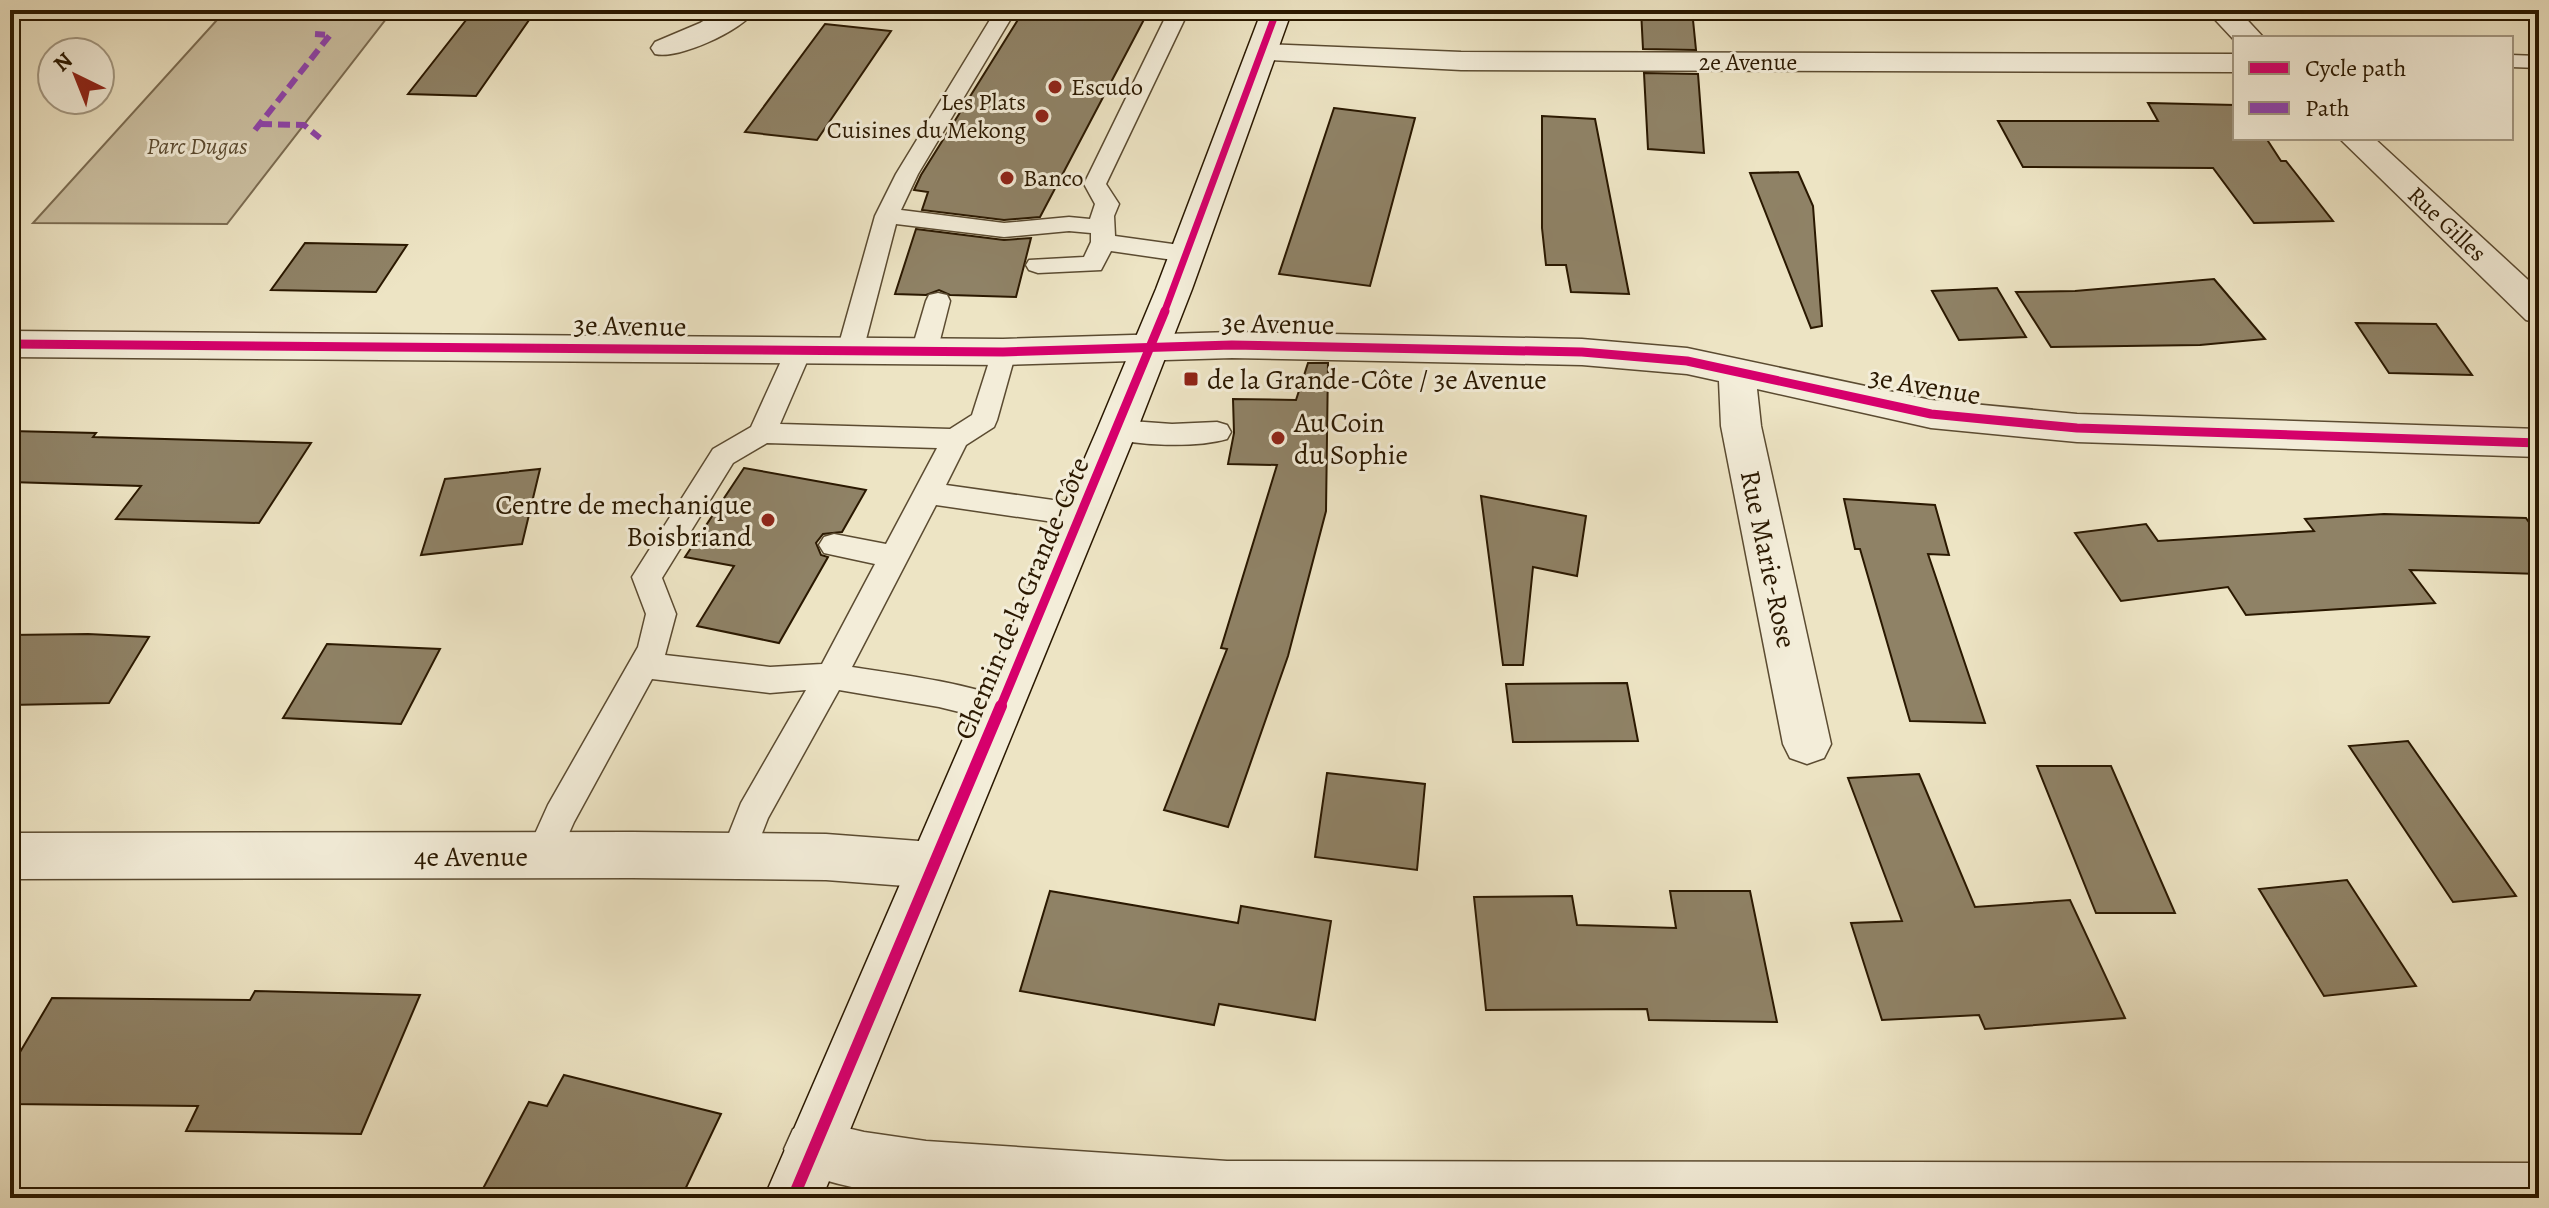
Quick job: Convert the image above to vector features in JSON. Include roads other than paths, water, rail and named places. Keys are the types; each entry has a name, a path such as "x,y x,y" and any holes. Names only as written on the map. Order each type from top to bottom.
{"street":[{"path":"666,48 711,29 741,10"},
{"name":"Chemin de la Grande-Côte","path":"803,1173 1117,430 1187,254 1277,10"},
{"path":"2221,10 2247,36"},
{"name":"2e Avenue","path":"1261,53 1472,61 2233,63"},
{"name":"Rue Gilles","path":"2357,140 2539,311"},
{"name":"3e Avenue","path":"10,344 924,352 1232,345 1582,352 1661,357 1931,414 2015,424 2539,443"},
{"name":"Rue Marie-Rose","path":"1741,372 1737,384 1741,426 1807,744"},
{"name":"4e Avenue","path":"10,856 737,856 826,857 932,865"},
{"path":"803,1173 864,1161 926,1170 1266,1194 2539,1192"}],"lane":[{"path":"850,351 887,216 907,174 1006,10"},
{"path":"1038,265 1092,265 1103,234 1107,204 1095,184 1179,10"},
{"path":"2513,61 2539,62"},
{"path":"887,216 1004,230 1069,224 1187,254"},
{"path":"924,352 938,301"},
{"path":"762,433 799,350"},
{"path":"737,856 753,813 831,676 955,439 984,420 1003,352"},
{"path":"1117,430 1172,434 1217,432"},
{"path":"542,856 560,815 653,649 661,614 647,577 723,456 762,433 955,439"},
{"path":"928,493 1081,515"},
{"path":"834,545 894,557"},
{"path":"645,665 770,680 831,676 939,694 1000,709"}],"place":[{"name":"Escudo","path":"1055,87"},
{"name":"Les Plats Cuisines du Mekong","path":"1042,116"},
{"name":"Banco","path":"1007,178"},
{"name":"de la Grande-Côte / 3e Avenue","path":"1191,379"},
{"name":"Au Coin du Sophie","path":"1278,438"},
{"name":"Centre de mechanique Boisbriand","path":"768,520"}],"park label":[{"name":"Parc Dugas","path":"197,146"}]}
